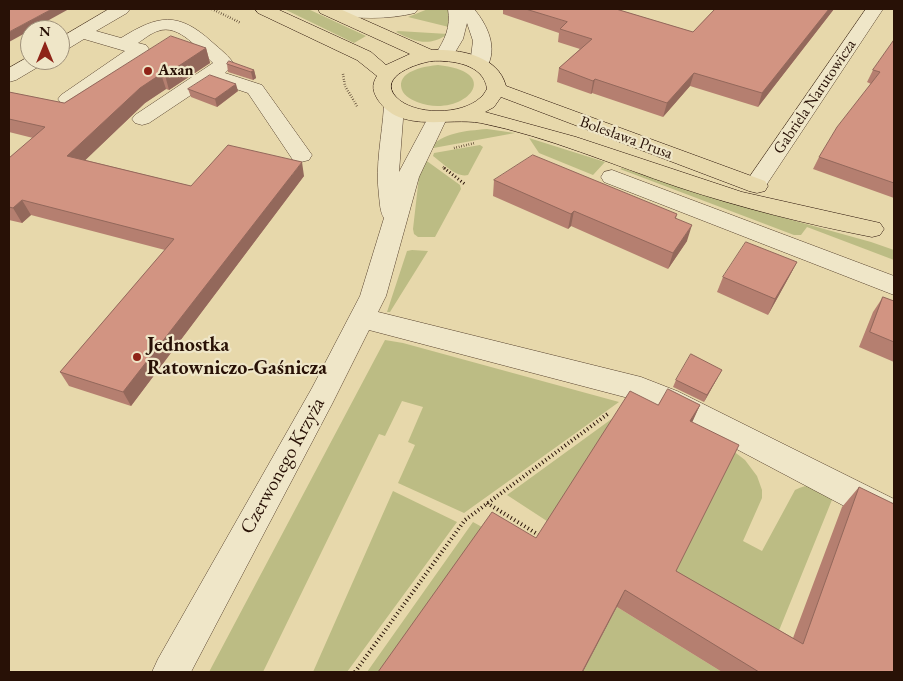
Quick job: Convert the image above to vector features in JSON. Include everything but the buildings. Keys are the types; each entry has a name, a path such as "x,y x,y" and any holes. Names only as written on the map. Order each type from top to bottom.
{"main road":[{"path":"264,9 364,56 386,74"},
{"path":"329,10 437,55 469,59 479,64 493,75 496,89 487,103 465,114 437,118 414,114 394,106 386,99 382,91 382,82 386,74 404,62 437,55"},
{"name":"Bolesława Prusa","path":"496,89 894,238"},
{"name":"Bolesława Prusa","path":"465,114 527,127 713,191 814,218 872,230"},
{"name":"Bolesława Prusa","path":"713,191 755,185"}],"street":[{"path":"70,40 121,9"},
{"path":"329,10 365,14 392,13 410,9"},
{"path":"437,55 458,33 459,18 456,9"},
{"path":"465,9 471,15 482,34 483,52 479,64"},
{"name":"Gabriela Narutowicza","path":"755,185 874,9"},
{"path":"124,44 152,27 168,24 178,25 183,27 225,64 142,119"},
{"path":"68,98 140,49 82,33"},
{"path":"9,76 20,69"},
{"path":"210,74 255,89 301,156"},
{"name":"Czerwonego Krzyża","path":"394,106 393,127 388,149 388,174 394,227"},
{"name":"Czerwonego Krzyża","path":"171,672 322,396 373,296 408,177 437,118"},
{"path":"612,177 894,286"},
{"path":"362,318 641,390 667,399 894,515"}],"path":[{"path":"451,148 478,143"},
{"path":"436,161 466,185"},
{"path":"355,672 466,520 641,390"},
{"path":"487,503 545,538"}],"green space":[{"path":"284,9 308,9 366,36 354,43"},
{"path":"428,9 448,9 453,28 408,17"},
{"path":"396,32 448,34 435,41 422,42"},
{"path":"438,65 459,69 471,76 474,85 471,93 462,100 449,105 434,106 417,102 405,94 401,86 405,76 427,66"},
{"path":"487,129 515,133 428,149 434,143 455,133"},
{"path":"529,138 605,162 593,175 539,153"},
{"path":"480,145 483,147 468,175 454,172 433,156 434,153"},
{"path":"421,159 424,159 460,185 461,189 435,237 418,237 414,234 413,229"},
{"path":"622,168 745,207 871,242 894,250 894,260 807,227 801,235 794,235 620,169"},
{"path":"407,251 428,251 390,312 387,312"},
{"path":"385,340 403,343 619,402 464,513 398,483 415,445 408,442 423,407 402,401 385,436 379,434 263,672 209,672"},
{"path":"635,402 728,447 745,460 757,476 762,490 762,498 743,541 762,551 795,490 810,485 836,490 778,633 553,525 507,495"},
{"path":"393,491 457,522 347,672 313,672"},
{"path":"473,522 491,532 392,672 367,672"},
{"path":"617,607 722,672 583,672"}],"place":[{"name":"Axan","path":"148,71"},
{"name":"Jednostka Ratowniczo-Gaśnicza","path":"137,357"}]}
